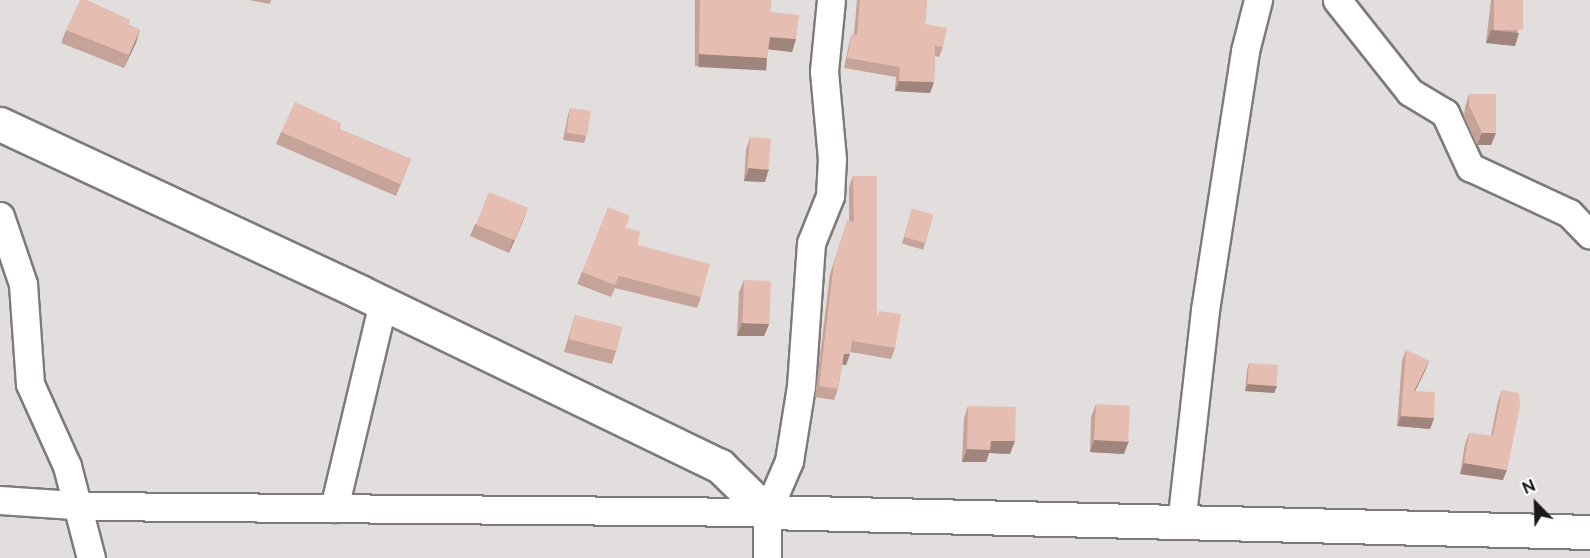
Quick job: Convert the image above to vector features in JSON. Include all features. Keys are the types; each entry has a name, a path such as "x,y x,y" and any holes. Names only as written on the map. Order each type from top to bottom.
{"street":[{"path":"767,558 767,512 789,461 801,386 811,243 830,196 832,159 824,70 831,0"},
{"path":"1181,524 1205,310 1245,51 1257,0"},
{"path":"1337,0 1410,92 1445,113 1470,167 1569,213 1590,235"},
{"path":"0,124 383,303 720,466 767,512"},
{"path":"0,216 23,284 30,384 67,466 91,558"},
{"path":"334,508 383,303"},
{"path":"0,500 77,506 767,512 1181,524 1590,532"}],"building":[{"path":"80,0 87,0 130,20 128,25 140,30 129,55 66,30"},
{"path":"700,0 771,0 770,12 799,15 796,39 770,37 767,58 699,54"},
{"path":"860,0 927,0 925,24 947,28 943,47 935,46 934,82 899,81 900,67 847,58 852,34 857,35"},
{"path":"1494,0 1523,0 1523,30 1494,30"},
{"path":"1469,94 1496,94 1496,133 1482,133 1469,105"},
{"path":"295,102 341,123 338,129 411,159 400,184 281,132"},
{"path":"570,108 591,111 587,136 567,133"},
{"path":"750,137 771,139 768,170 747,168"},
{"path":"853,176 877,176 877,317 879,311 901,314 895,348 852,341 850,354 844,354 838,389 819,386 834,263 847,220 854,222"},
{"path":"489,192 528,208 515,240 476,224"},
{"path":"608,207 630,216 625,228 640,231 638,245 710,264 701,297 619,276 615,285 582,272"},
{"path":"912,209 933,215 925,243 904,237"},
{"path":"744,280 771,281 769,324 742,323"},
{"path":"575,315 623,327 616,351 569,339"},
{"path":"1406,350 1429,361 1414,391 1435,392 1434,418 1401,416"},
{"path":"1249,363 1278,365 1276,386 1248,384"},
{"path":"1502,390 1519,393 1520,407 1507,470 1464,463 1469,433 1493,436"},
{"path":"1096,404 1130,406 1128,442 1094,440"},
{"path":"968,406 1016,407 1015,441 991,441 990,450 967,449"}]}
